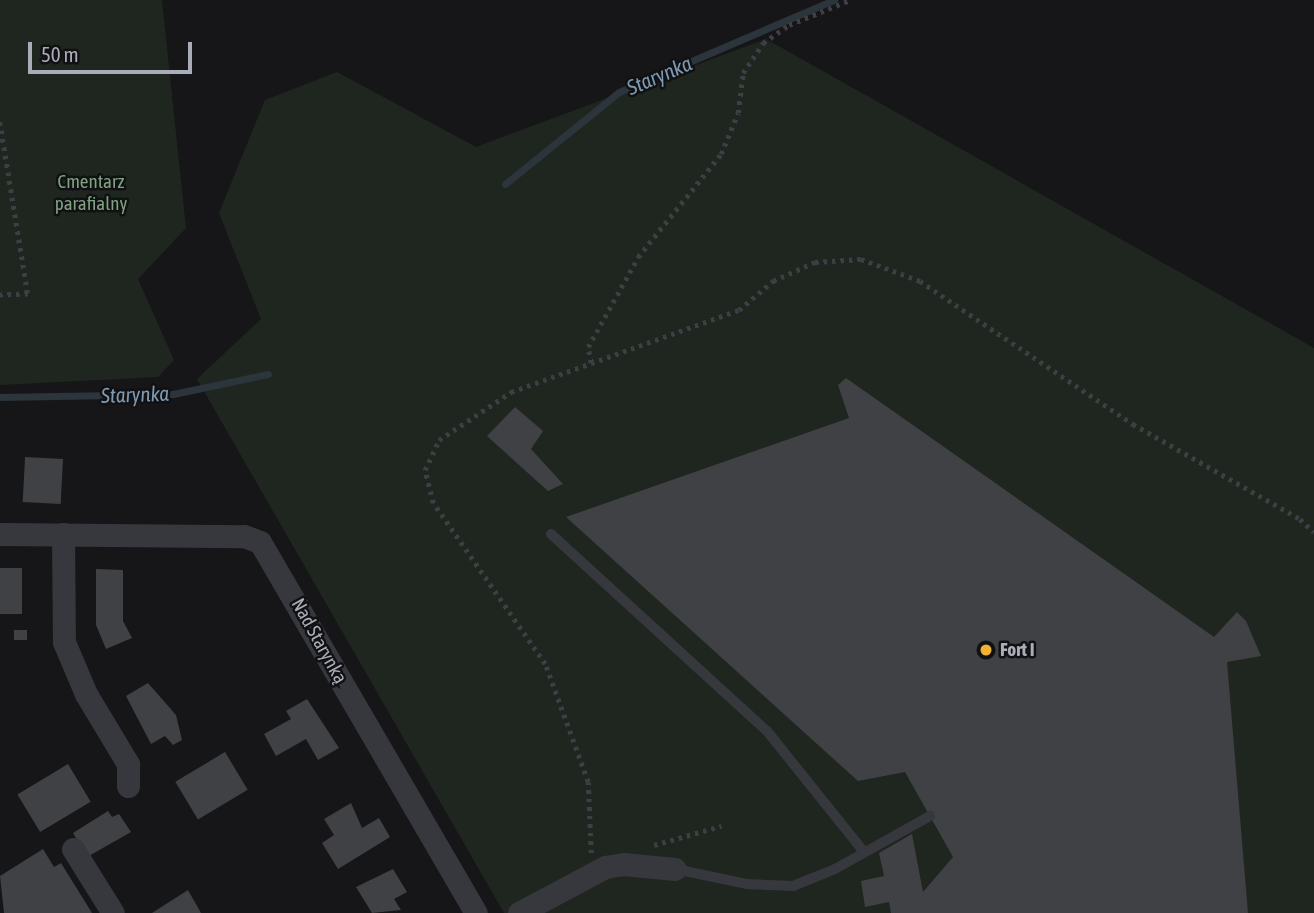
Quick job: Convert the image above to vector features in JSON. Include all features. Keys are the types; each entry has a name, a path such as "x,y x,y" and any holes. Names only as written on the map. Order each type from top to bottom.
{"street":[{"name":"Nad Starynką","path":"0,534 243,537 260,542 476,913"},
{"path":"63,534 64,642 92,706 128,764 128,786"},
{"path":"73,849 113,913"},
{"path":"519,913 591,871 624,864 674,869"}],"lane":[{"path":"551,534 767,731 864,852"},
{"path":"674,869 747,884 793,886 930,816"}],"path":[{"path":"591,363 589,347 638,257 722,154 738,113 743,73 763,43 789,25 850,0"},
{"path":"0,122 29,294 0,295"},
{"path":"591,871 589,782 560,700 545,664 433,503 425,470 439,440 477,411 511,392 739,310 774,281 815,262 861,259 920,281 1133,425 1300,519 1314,531"},
{"path":"624,864 661,840 720,825"}],"green space":[{"name":"Cmentarz parafialny","path":"0,0 162,0 186,228 138,279 174,360 158,377 0,385"},
{"path":"766,39 1314,348 1314,913 504,913 197,379 261,319 219,213 265,100 337,72 476,147"}],"building":[{"name":"Fort I","path":"846,378 1214,637 1237,612 1246,621 1261,656 1227,662 1248,913 891,913 889,902 865,907 861,881 884,876 879,853 912,834 923,892 953,857 905,772 858,781 566,517 849,418 838,385"},
{"path":"515,407 543,431 531,449 563,484 548,491 487,436"},
{"path":"25,457 63,459 61,504 23,502"},
{"path":"0,568 22,568 22,614 0,614"},
{"path":"96,569 123,570 123,621 132,638 106,649 96,625"},
{"path":"14,630 27,630 27,640 14,640"},
{"path":"148,683 176,715 182,740 173,745 165,736 151,744 126,696"},
{"path":"307,699 339,748 318,760 306,739 276,756 264,734 291,719 286,711"},
{"path":"225,752 248,790 198,820 175,782"},
{"path":"68,764 91,802 40,832 17,794"},
{"path":"351,803 362,828 379,818 390,837 338,869 322,843 334,835 324,819"},
{"path":"108,811 112,817 119,814 131,832 87,857 73,833"},
{"path":"43,849 54,867 61,863 92,913 4,913 0,876"},
{"path":"393,869 407,892 394,899 401,910 372,913 356,887"},
{"path":"188,890 201,913 152,913"}],"waterway":[{"name":"Starynka","path":"505,184 619,92 834,0"},
{"name":"Starynka","path":"0,397 173,394 268,374"}],"place":[{"name":"Fort I","path":"986,650"}]}
